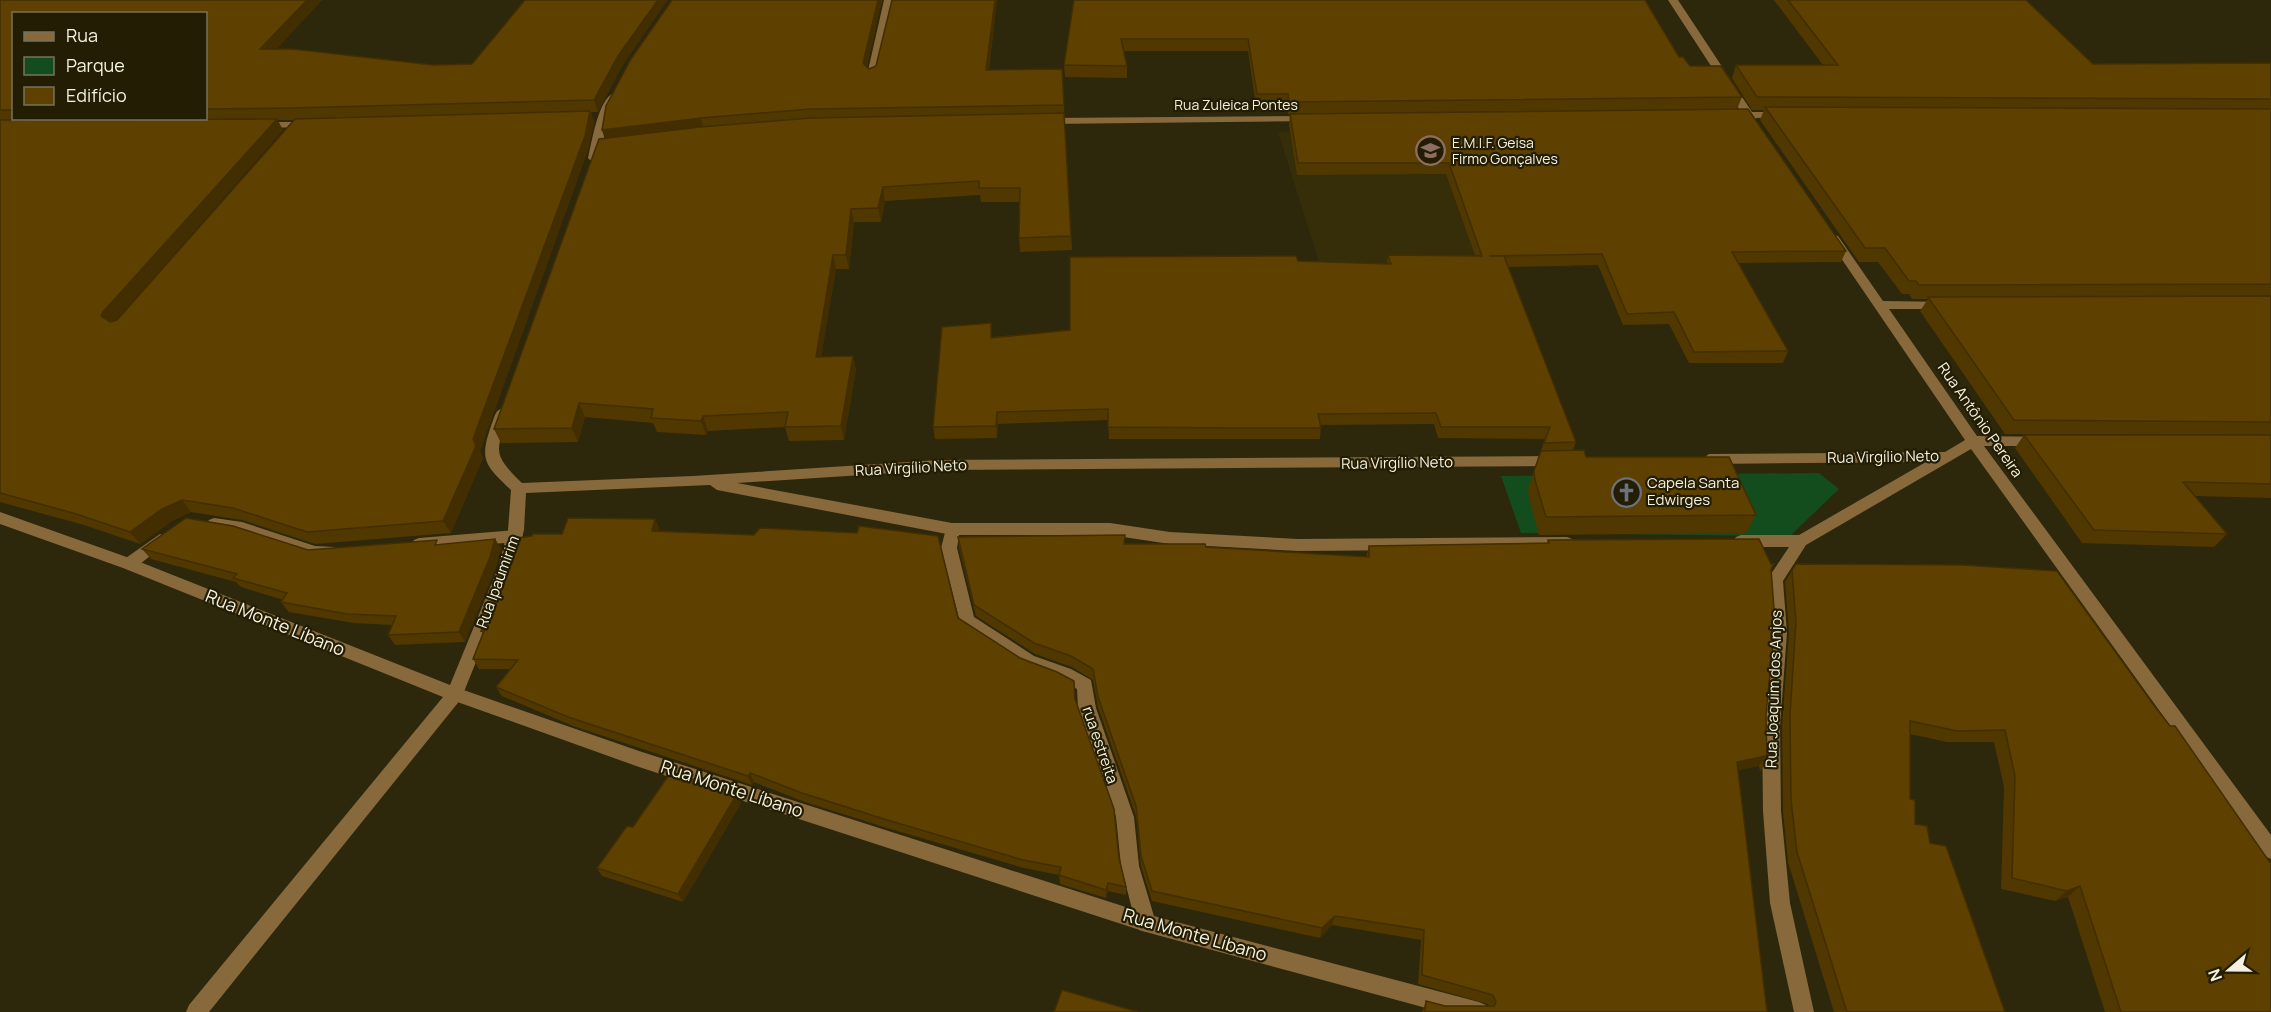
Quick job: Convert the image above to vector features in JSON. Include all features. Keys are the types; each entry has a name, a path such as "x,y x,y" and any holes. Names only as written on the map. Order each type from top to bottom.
{"street":[{"path":"872,75 889,0"},
{"path":"1673,0 1761,134"},
{"path":"590,170 603,147 597,117 618,88"},
{"path":"1725,115 1796,115"},
{"name":"Rua Zuleica Pontes","path":"1033,122 1323,119"},
{"path":"249,125 293,129 321,124"},
{"name":"Rua Antônio Pereira","path":"1827,229 1973,441 2271,850"},
{"path":"1881,305 1952,304"},
{"path":"508,397 489,452 490,459 496,467 519,488"},
{"path":"1973,441 2056,441"},
{"name":"Rua Virgílio Neto","path":"1699,459 1948,457 1973,441"},
{"name":"Rua Joaquim dos Anjos","path":"1803,1012 1780,903 1772,801 1772,726 1779,633 1775,580 1801,541 1948,457"},
{"name":"Rua Virgílio Neto","path":"519,488 693,481 939,465 1569,461"},
{"path":"693,481 952,529 1110,529 1170,538 1298,545 1585,543"},
{"name":"Rua Ipaumirim","path":"196,1012 455,694 506,568 515,536 519,488"},
{"name":"Rua Monte Líbano","path":"0,518 129,564 455,694 639,759 1146,922 1479,1012"},
{"path":"201,522 242,528 315,552 339,550"},
{"name":"rua estreita","path":"952,529 949,548 968,621 1028,661 1085,685 1087,708 1125,817 1130,866 1146,922"},
{"path":"129,564 170,533"},
{"path":"409,544 515,536"},
{"path":"1729,542 1801,541"}],"shaded area":[{"path":"1278,132 1510,133 1571,267 1319,262"}],"green space":[{"path":"1819,473 1839,489 1790,536 1521,533 1501,476"}],"building":[{"path":"0,0 307,0 260,49 293,49 433,65 472,64 525,0 658,0 618,56 594,100 291,108 207,109 207,12 12,12 12,110 0,110"},
{"path":"672,0 878,0 863,63 869,69 876,66 892,0 995,0 986,70 1062,69 1064,105 811,109 701,118 602,130 606,106 631,59"},
{"path":"1074,0 1645,0 1679,57 1683,57 1690,66 1721,66 1742,97 1289,102 1288,94 1257,94 1248,39 1121,39 1127,66 1064,65"},
{"path":"1788,0 2026,0 2093,64 2271,63 2271,99 1757,97 1736,65 1838,65"},
{"path":"1765,107 2271,109 2271,284 1919,285 1916,281 1909,281 1885,248 1865,248"},
{"path":"1748,109 1846,251 1732,252 1788,351 1694,352 1674,312 1627,314 1602,254 1489,256 1504,256 1576,442 1544,443 1550,427 1441,427 1436,413 1318,414 1321,428 1237,428 1108,427 1108,409 997,412 996,426 933,427 942,327 991,323 991,338 1070,330 1070,257 1296,256 1298,261 1391,264 1388,255 1482,256 1449,163 1298,163 1290,114"},
{"path":"590,111 585,136 473,439 476,446 443,521 307,532 233,508 182,500 162,509 130,532 73,513 0,493 0,120 277,119 103,312 101,316 110,322 117,320 295,119"},
{"path":"1064,113 1071,236 1019,238 1020,188 979,188 979,181 883,187 878,208 851,209 846,255 833,255 816,357 853,356 841,426 785,427 788,412 703,416 701,421 651,418 653,409 579,403 572,428 494,429 599,139 700,127 811,118"},
{"path":"2271,296 2271,422 2014,420 1928,297"},
{"path":"2024,435 2271,435 2271,484 2183,482 2227,534 2094,530"},
{"path":"1584,450 1586,457 1729,457 1756,515 1546,517 1534,471 1541,451"},
{"path":"186,518 233,526 308,550 437,540 435,545 495,539 490,557 459,632 388,635 396,616 347,614 281,602 287,593 233,578 237,574 142,549"},
{"path":"568,518 655,519 652,531 754,535 760,528 857,533 859,526 938,536 958,618 1020,658 1074,681 1075,699 1114,809 1119,858 1126,887 1108,883 1106,890 1059,875 1061,867 1023,860 802,793 750,773 748,776 568,717 496,687 518,660 473,659 484,631 481,631 511,559 517,538 533,534 562,534"},
{"path":"1125,535 1124,544 1205,544 1206,547 1369,557 1369,546 1549,543 1548,540 1759,539 1771,564 1774,564 1771,569 1775,622 1766,715 1767,761 1766,756 1737,762 1767,1012 1425,1012 1426,1001 1445,1006 1494,1006 1496,1002 1493,995 1422,975 1424,930 1335,916 1322,928 1152,891 1141,856 1136,806 1098,697 1093,669 1071,656 1034,643 974,605 958,537"},
{"path":"1796,564 1963,565 2057,571 2153,704 2170,726 2175,726 2271,864 2271,1012 2121,1012 2080,886 2067,891 2012,878 2015,776 2005,730 1957,731 1910,721 1910,799 1915,800 1915,824 1927,826 1930,843 1946,846 2005,1012 1847,1012 1797,852 1791,800 1790,715 1796,622 1792,570"},
{"path":"671,772 737,794 678,894 597,868 627,826 633,827"},
{"path":"1062,990 1138,1012 1054,1012"}],"place":[{"name":"E.M.I.F. Geisa Firmo Gonçalves","path":"1431,151"},
{"name":"Capela Santa Edwirges","path":"1626,492"}]}
